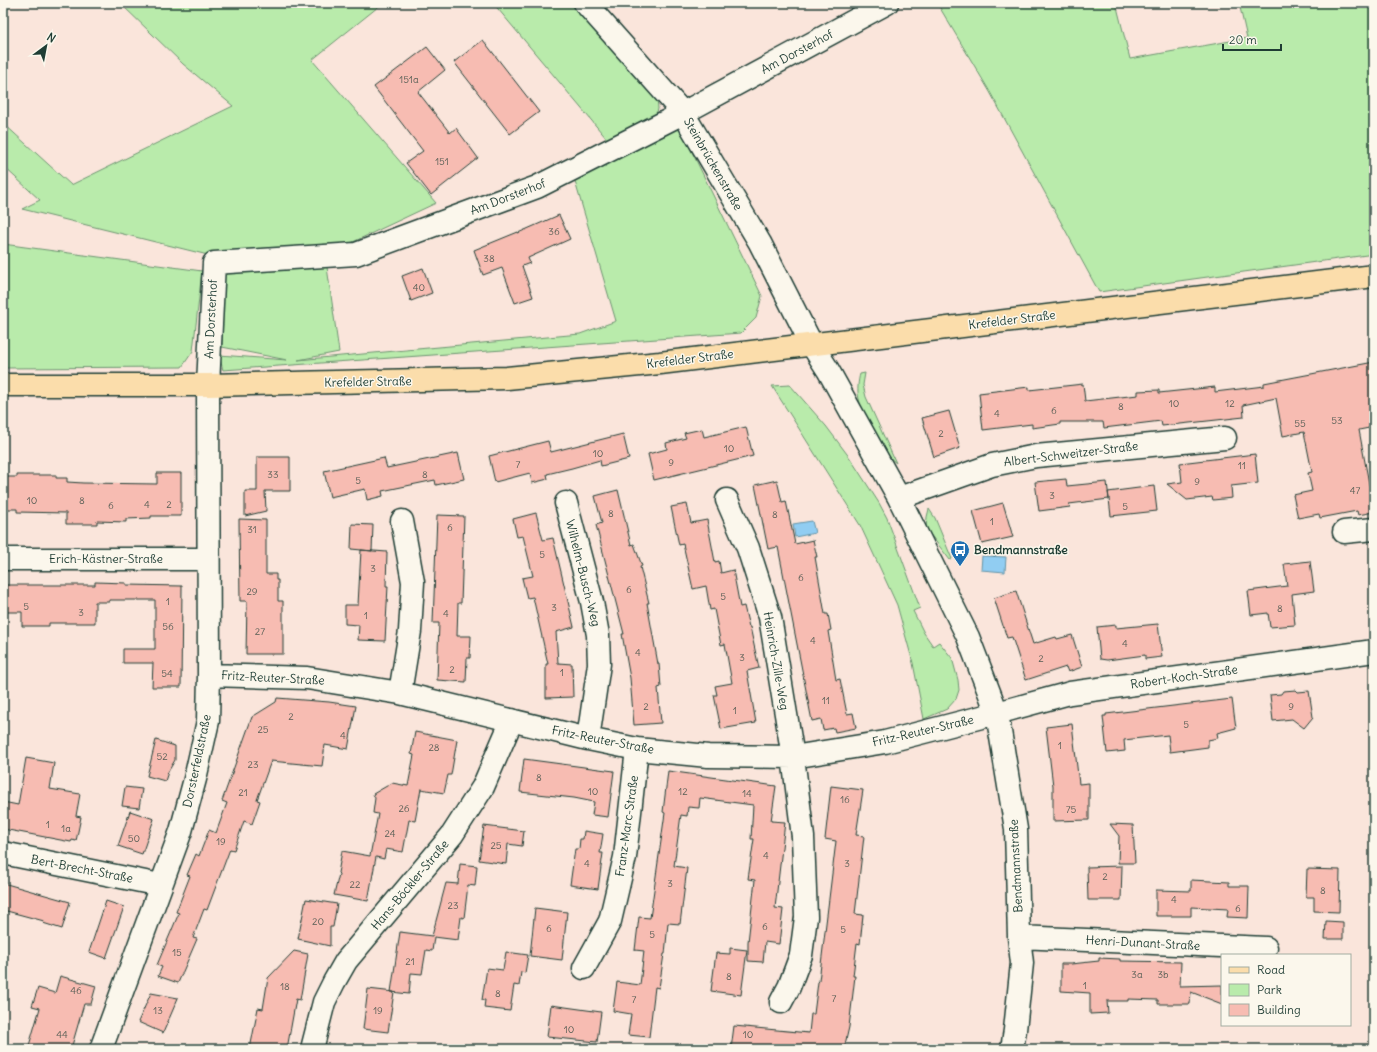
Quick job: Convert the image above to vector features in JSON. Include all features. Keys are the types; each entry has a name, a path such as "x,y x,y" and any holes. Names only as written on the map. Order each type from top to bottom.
{"main road":[{"name":"Krefelder Straße","path":"3,385 208,386 507,378 660,363 1374,276"}],"street":[{"name":"Steinbrückenstraße","path":"584,3 683,113 760,243 812,345"},
{"name":"Am Dorsterhof","path":"208,386 214,264 356,254 537,187 683,113 887,3"},
{"name":"Bendmannstraße","path":"812,345 828,370 899,498 938,574 948,600 968,637 997,713 1016,829 1019,937 1022,964 1016,1030 1012,1049"},
{"name":"Dorsterfeldstraße","path":"100,1049 181,831 195,779 208,721 208,386"},
{"name":"Albert-Schweitzer-Straße","path":"899,498 947,482 992,464 1036,456 1225,438"},
{"name":"Heinrich-Zille-Weg","path":"727,500 748,548 770,617 793,757 804,837 806,917 801,955 789,987 781,1002"},
{"name":"Wilhelm-Busch-Weg","path":"566,503 592,602 598,635 599,664 588,739"},
{"path":"400,693 410,631 413,582 402,521"},
{"path":"1344,532 1374,529"},
{"name":"Erich-Kästner-Straße","path":"3,559 208,559"},
{"name":"Robert-Koch-Straße","path":"997,713 1070,693 1374,651"},
{"name":"Fritz-Reuter-Straße","path":"209,675 307,678 400,693 588,739 637,748 708,756 793,757 885,742 997,713"},
{"name":"Hans-Böckler-Straße","path":"312,1049 324,1002 343,967 452,835 483,787 512,720"},
{"name":"Franz-Marc-Straße","path":"584,968 610,921 625,858 637,748"},
{"name":"Bert-Brecht-Straße","path":"3,853 160,885"},
{"name":"Henri-Dunant-Straße","path":"1019,937 1266,948"}],"green space":[{"path":"120,3 383,3 312,60 436,203 353,242 324,249 212,256 22,209 40,200 3,166 3,123 71,185 233,106 183,64"},
{"path":"493,3 572,3 657,96 658,109 654,119 612,145"},
{"path":"937,3 1116,3 1130,59 1247,38 1239,3 1374,3 1374,254 1099,292 990,92"},
{"path":"678,123 762,296 756,318 741,333 223,370 219,355 287,360 222,347 224,274 326,260 339,352 298,360 580,334 616,321 571,168"},
{"path":"3,244 202,271 193,351 182,367 3,368"},
{"path":"865,373 863,385 866,397 896,463 884,451 873,434 864,415 858,396 858,383 860,374"},
{"path":"790,385 826,426 850,458 887,518 920,608 913,611 924,633 933,646 939,642 952,658 959,690 956,699 947,709 924,719 913,663 897,605 860,525 772,386"},
{"path":"929,509 935,518 952,559 950,560 926,529"}],"water":[{"path":"812,521 815,533 795,537 793,524"},
{"path":"982,556 1006,557 1005,572 981,570"}],"building":[{"path":"483,40 539,112 510,134 454,62"},
{"path":"427,47 445,70 418,92 450,133 456,128 478,158 431,195 406,163 423,151 374,87"},
{"path":"559,215 570,239 528,258 530,263 522,266 533,297 515,303 502,268 483,275 474,250"},
{"path":"423,268 432,293 411,301 402,276"},
{"path":"1374,362 1374,427 1359,430 1370,489 1374,488 1374,512 1358,515 1357,511 1320,518 1319,514 1298,518 1293,495 1312,491 1308,473 1312,472 1304,432 1283,436 1276,398 1243,405 1244,417 1162,426 1161,421 1104,428 1103,422 1060,422 1060,424 1032,428 1032,424 983,430 979,393 1029,387 1029,390 1083,384 1085,401 1138,395 1138,391 1159,390 1159,393 1215,387 1215,392 1264,386 1264,383"},
{"path":"949,411 960,448 934,457 922,418"},
{"path":"746,427 753,456 654,480 648,454 667,449 666,443 686,438 684,433 702,429 704,437"},
{"path":"623,434 629,459 601,466 600,460 547,474 548,479 532,483 530,473 495,482 489,456 548,441 551,452"},
{"path":"458,453 464,479 436,485 435,480 382,491 383,496 367,500 365,489 330,497 324,471 384,458 387,468"},
{"path":"1255,454 1258,483 1231,486 1232,498 1213,500 1212,497 1187,500 1167,484 1182,482 1180,463"},
{"path":"257,457 290,457 290,491 265,491 266,511 245,516 245,491 257,491"},
{"path":"157,473 181,473 181,516 151,516 151,518 126,519 126,522 97,521 97,524 66,524 66,513 17,512 17,509 3,509 3,477 17,477 17,475 56,475 56,478 67,478 67,482 157,484"},
{"path":"1066,479 1067,486 1107,482 1108,492 1154,486 1157,511 1111,516 1109,499 1069,504 1070,507 1039,511 1035,482"},
{"path":"777,480 782,502 786,501 795,544 813,540 817,557 815,557 825,614 828,614 831,630 828,631 836,680 840,679 847,714 853,713 856,728 835,732 834,728 823,730 821,719 812,721 778,547 768,549 755,485"},
{"path":"618,490 631,545 634,544 642,566 640,567 649,603 647,603 659,664 661,687 658,688 661,723 634,725 630,678 622,634 624,634 596,525 602,523 595,496"},
{"path":"1003,503 1013,537 982,544 973,511"},
{"path":"687,504 691,523 707,520 715,562 719,561 721,573 733,570 740,607 744,606 759,668 747,671 756,723 721,729 714,695 717,695 715,686 732,683 725,644 721,645 714,609 710,610 706,586 693,589 683,544 679,545 671,507"},
{"path":"536,513 543,540 553,538 574,627 556,632 558,663 572,664 573,697 546,698 546,664 548,664 533,597 527,598 522,578 533,576 523,536 517,537 513,519"},
{"path":"437,515 464,516 461,603 458,603 457,636 471,636 470,658 467,658 466,682 437,680 439,623 433,623"},
{"path":"239,519 266,520 266,574 276,574 276,580 278,580 278,601 283,601 283,654 246,654 247,601 240,601"},
{"path":"352,524 373,525 372,551 351,549"},
{"path":"361,550 387,552 386,586 388,586 385,641 358,640 359,625 345,624 345,605 358,605"},
{"path":"1310,561 1314,591 1292,594 1295,625 1270,627 1268,613 1251,615 1248,591 1287,586 1284,564"},
{"path":"95,582 126,583 126,585 182,586 181,687 152,687 153,663 123,663 123,649 155,649 155,600 109,600 109,602 95,602 95,623 49,623 49,626 22,626 22,612 3,612 3,585 95,585"},
{"path":"1016,591 1033,644 1056,637 1057,639 1072,635 1082,667 1068,672 1066,667 1026,680 1012,637 1007,638 994,598"},
{"path":"1158,624 1162,657 1145,659 1145,655 1107,660 1100,659 1097,627 1116,625 1116,628"},
{"path":"1296,690 1298,692 1309,691 1313,717 1304,728 1292,719 1273,721 1270,695 1281,694 1283,691"},
{"path":"277,698 329,702 356,706 348,749 325,745 322,766 271,761 257,800 260,801 252,824 244,821 234,850 230,849 207,910 204,909 193,938 197,939 178,983 158,976 162,967 157,965 179,913 176,912 190,876 187,875 196,854 199,856 209,830 216,833 227,803 222,801 252,717 276,702"},
{"path":"1232,699 1236,728 1217,733 1218,738 1208,740 1208,747 1170,752 1168,735 1124,740 1125,751 1107,753 1103,716 1106,716 1106,714"},
{"path":"1072,724 1079,784 1089,783 1089,820 1053,821 1053,786 1046,727"},
{"path":"415,732 457,740 451,775 448,775 444,793 421,789 415,821 409,820 403,852 386,849 384,859 376,857 368,901 334,895 342,851 370,856 378,814 373,813 375,798 373,794 392,783 408,786 414,755 411,754"},
{"path":"156,740 175,746 175,760 165,781 147,776"},
{"path":"26,758 54,763 50,789 80,794 76,816 81,817 76,841 72,840 71,842 3,829 3,802 18,805"},
{"path":"524,759 614,771 608,817 592,815 594,802 574,798 520,792"},
{"path":"668,771 776,786 771,821 785,822 775,908 783,909 779,944 765,942 763,962 748,961 748,942 755,880 748,879 754,839 751,839 753,805 700,798 699,808 688,807 687,816 681,815 674,866 687,868 680,924 668,923 665,954 659,988 655,987 649,1037 628,1035 631,1014 613,1011 617,982 640,985 644,951 635,950 639,917 650,918 665,813 663,812"},
{"path":"831,786 863,790 856,835 864,836 855,914 863,915 860,944 857,943 849,1027 844,1049 731,1049 734,1026 809,1033 811,1014 814,1014 819,981 836,841 825,839"},
{"path":"125,787 142,789 139,808 122,806"},
{"path":"130,811 154,819 142,854 118,846"},
{"path":"1110,824 1133,825 1135,863 1118,863 1119,836"},
{"path":"484,826 524,831 522,846 508,844 506,864 479,860"},
{"path":"584,831 603,834 600,853 603,853 598,889 570,885 575,849 579,849 580,839 583,839"},
{"path":"460,864 477,866 475,886 468,885 464,918 461,917 458,940 434,937 432,951 426,950 422,974 411,973 409,994 391,992 400,932 432,936 446,883 458,884"},
{"path":"1122,866 1121,900 1088,900 1087,867"},
{"path":"1307,869 1340,870 1339,912 1314,911 1314,897 1306,897"},
{"path":"1191,880 1229,882 1229,886 1249,886 1248,918 1227,917 1228,909 1191,907 1191,916 1156,916 1156,890 1191,891"},
{"path":"3,883 70,902 62,929 43,923 44,921 3,910"},
{"path":"306,899 337,904 333,927 330,927 330,946 298,939"},
{"path":"106,901 124,907 106,958 89,952"},
{"path":"535,908 567,912 562,960 530,956"},
{"path":"1326,921 1343,922 1343,939 1325,939"},
{"path":"730,948 747,950 741,995 711,991 716,953 730,954"},
{"path":"294,951 308,954 300,1000 296,999 287,1049 250,1049 258,1008 263,1009 268,978"},
{"path":"506,952 528,955 525,973 521,972 519,986 514,985 510,1011 484,1008 485,1000 482,1000 487,968 503,970"},
{"path":"1099,958 1120,959 1120,961 1181,962 1180,986 1221,985 1221,1004 1191,992 1190,1004 1158,1004 1158,1000 1128,999 1128,1001 1107,1001 1108,1013 1090,1014 1090,993 1061,991 1061,964 1099,961"},
{"path":"60,976 96,986 91,1004 84,1004 71,1049 28,1049 40,1008 32,1006 38,988 55,993"},
{"path":"368,989 394,992 388,1032 363,1029"},
{"path":"151,993 178,998 163,1033 138,1022"},
{"path":"551,1005 601,1012 597,1042 547,1037"}],"place":[{"name":"Bendmannstraße","path":"960,567"}]}
